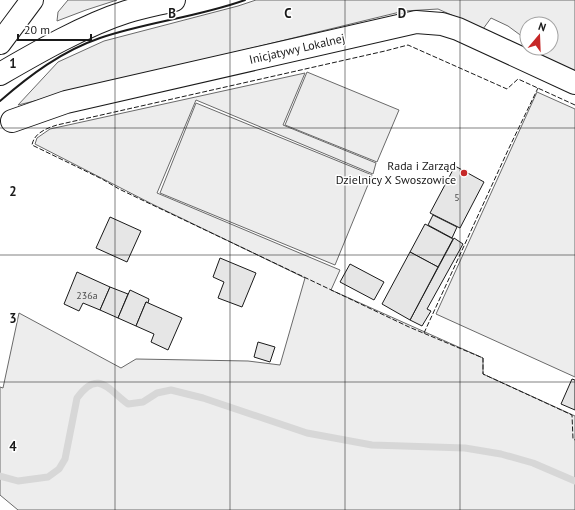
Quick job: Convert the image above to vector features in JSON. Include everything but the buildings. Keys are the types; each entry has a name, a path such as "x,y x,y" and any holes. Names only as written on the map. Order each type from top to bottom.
{"main road":[{"path":"0,43 32,0"},
{"path":"0,74 54,44 95,24 126,12 174,0"},
{"name":"Inicjatywy Lokalnej","path":"12,121 66,102 416,22 442,24 458,29 575,83"}],"shaded area":[{"path":"68,0 117,0 57,21 58,12"},
{"path":"256,0 575,0 575,71 542,56 559,56 559,16 519,16 519,34 508,26 491,18 483,29 438,9 404,11 18,105 58,62 104,41"},
{"path":"307,72 399,110 377,162 285,125"},
{"path":"305,73 283,125 376,163 373,174 196,100 157,193 340,270 331,290 483,358 483,374 575,416 575,510 18,510 0,495 0,387 3,388 19,313 121,368 136,359 248,361 280,365 305,278 152,204 35,144 37,138 50,129"},
{"path":"537,92 575,109 575,377 436,314"},
{"path":"196,103 372,175 335,265 160,193"}],"waterway":[{"path":"0,476 18,481 48,477 59,469 65,459 77,398 84,389 97,383 103,384 109,388 128,404 143,402 157,393 171,390 203,398 307,433 372,445 465,448 501,454 533,463 575,481"}],"fence":[{"path":"575,105 518,79 507,89 408,45 57,125 45,129 38,134 32,145 102,179 119,189 409,327 483,358 483,374 572,415 573,439 575,440"},
{"path":"424,333 538,88"}],"wall":[{"path":"0,101 35,73 86,43 118,32 209,11 245,0"}],"place":[{"name":"Rada i Zarząd Dzielnicy X Swoszowice","path":"464,173"}]}
